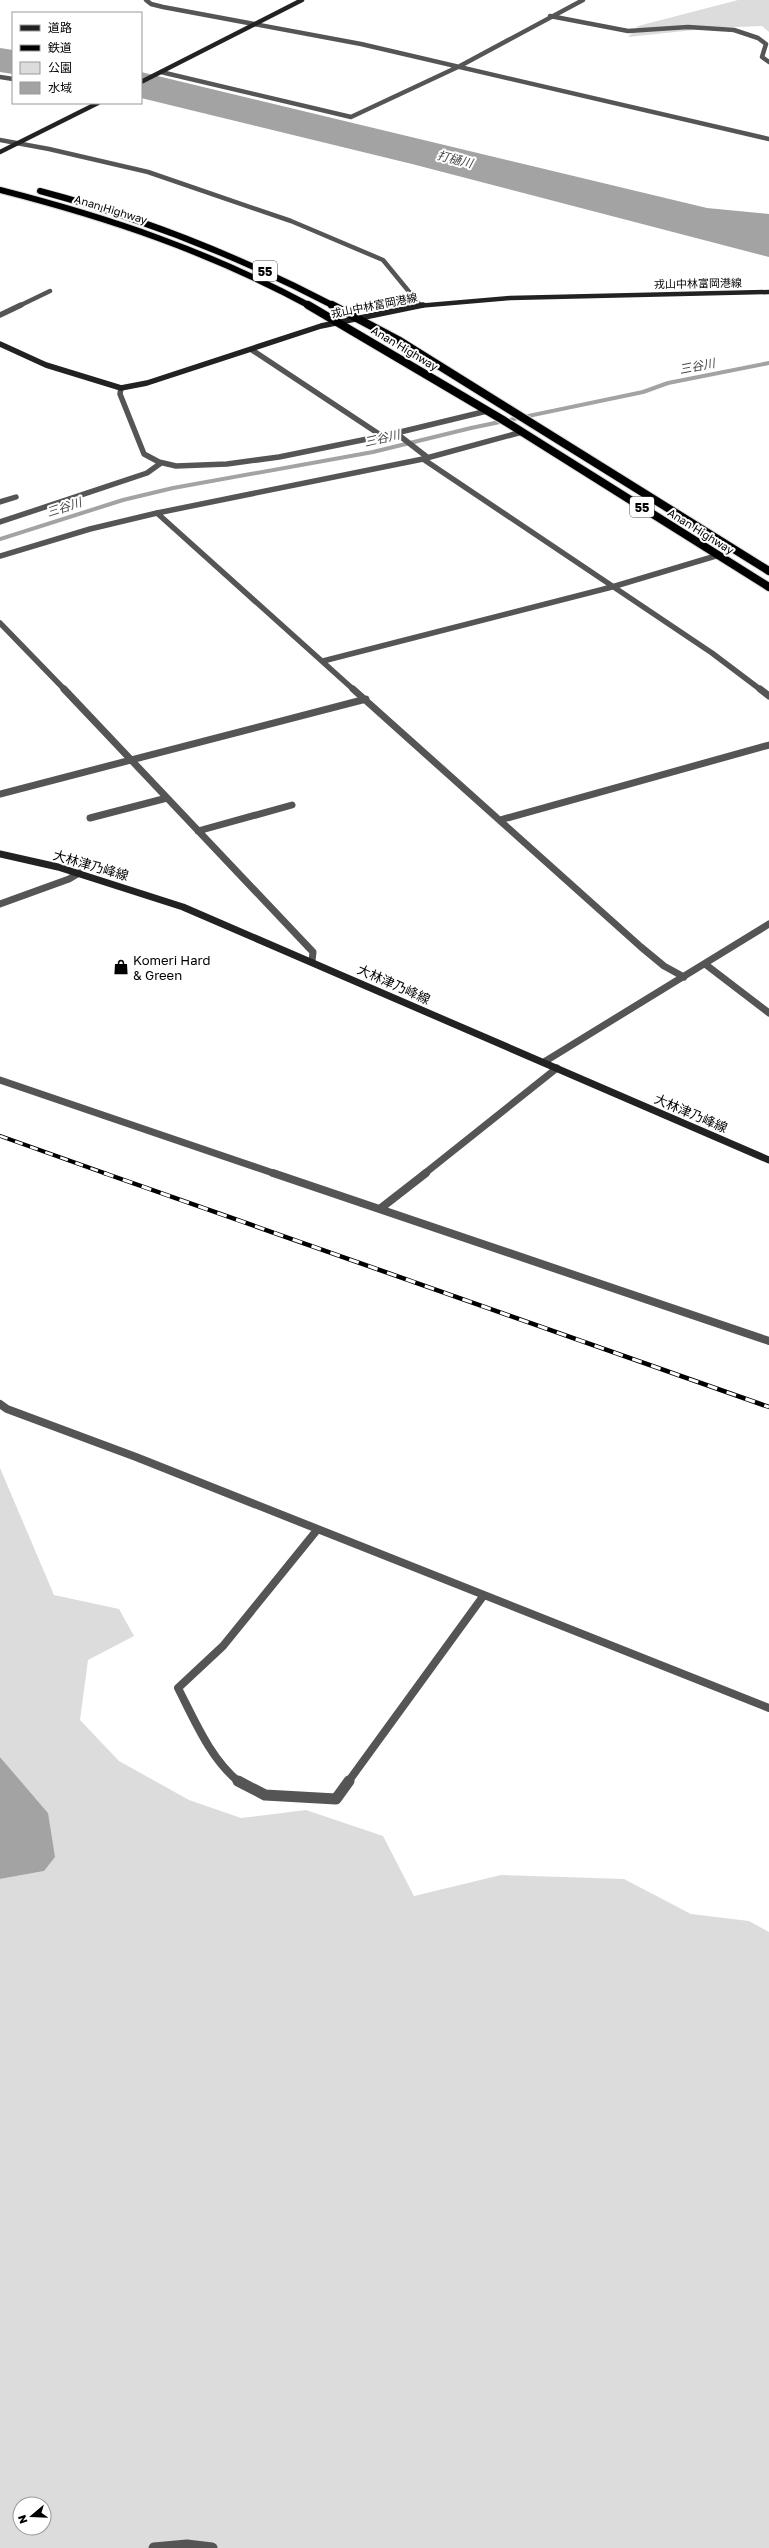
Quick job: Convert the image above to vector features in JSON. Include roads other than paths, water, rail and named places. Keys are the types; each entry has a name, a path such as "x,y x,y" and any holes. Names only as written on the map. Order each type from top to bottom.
{"highway":[{"name":"Anan Highway","path":"0,190 102,217 163,238 224,263 338,321 514,427 769,587"},
{"name":"Anan Highway","path":"34,190 116,212 174,232 239,258 356,317 398,340 508,410 769,571"}],"main road":[{"path":"142,82 302,0"},
{"path":"0,152 96,104"},
{"name":"戎山中林富岡港線","path":"0,344 46,365 121,388 146,383 338,321 420,305 510,298 769,292"},
{"name":"大林津乃峰線","path":"0,854 79,873 183,907 312,961 769,1160"}],"street":[{"path":"146,0 151,4 163,7 361,44 769,138"},
{"path":"159,73 351,117 460,66 550,16 583,0"},
{"path":"550,16 629,32 688,28 741,32 755,35 766,44 762,56 769,62"},
{"path":"0,77 12,79"},
{"path":"0,140 127,168 203,189 305,226 383,260 391,267 420,305"},
{"path":"0,315 50,291"},
{"path":"0,308 7,311"},
{"path":"252,350 382,436"},
{"path":"121,388 120,394 144,454 161,463 175,466 261,459 382,436 488,411"},
{"path":"0,556 90,529 157,513 424,456 522,432"},
{"path":"396,433 424,456 612,587 712,652 769,696"},
{"path":"0,522 122,480 147,473 161,463"},
{"path":"0,502 16,497"},
{"path":"157,513 641,947 664,966 684,977"},
{"path":"323,661 612,587 719,555"},
{"path":"0,624 313,952 312,961"},
{"path":"0,794 366,699"},
{"path":"500,820 769,745"},
{"path":"90,818 167,798"},
{"path":"198,831 292,805"},
{"path":"0,904 69,879 79,873"},
{"path":"544,1062 769,924"},
{"path":"705,964 769,1013"},
{"path":"381,1208 557,1068"},
{"path":"0,1080 381,1208 769,1341"},
{"path":"0,1404 7,1409 136,1457 769,1708"},
{"path":"317,1530 223,1646 178,1688 225,1772 238,1783 258,1793 336,1799 484,1595"},
{"path":"154,2548 187,2545 212,2548"}],"water":[{"path":"0,48 12,50 12,74 0,72"},
{"name":"打樋川","path":"142,72 707,208 769,214 769,257 412,164 142,98"},
{"path":"0,1757 48,1813 55,1857 44,1871 0,1879"}],"waterway":[{"name":"三谷川","path":"0,539 123,500 173,488 373,452 471,428 643,392 668,383 769,363"}],"railway":[{"path":"0,1136 107,1174"},
{"path":"104,1173 769,1407"}],"place":[{"name":"Komeri Hard & Green","path":"121,967"}]}
